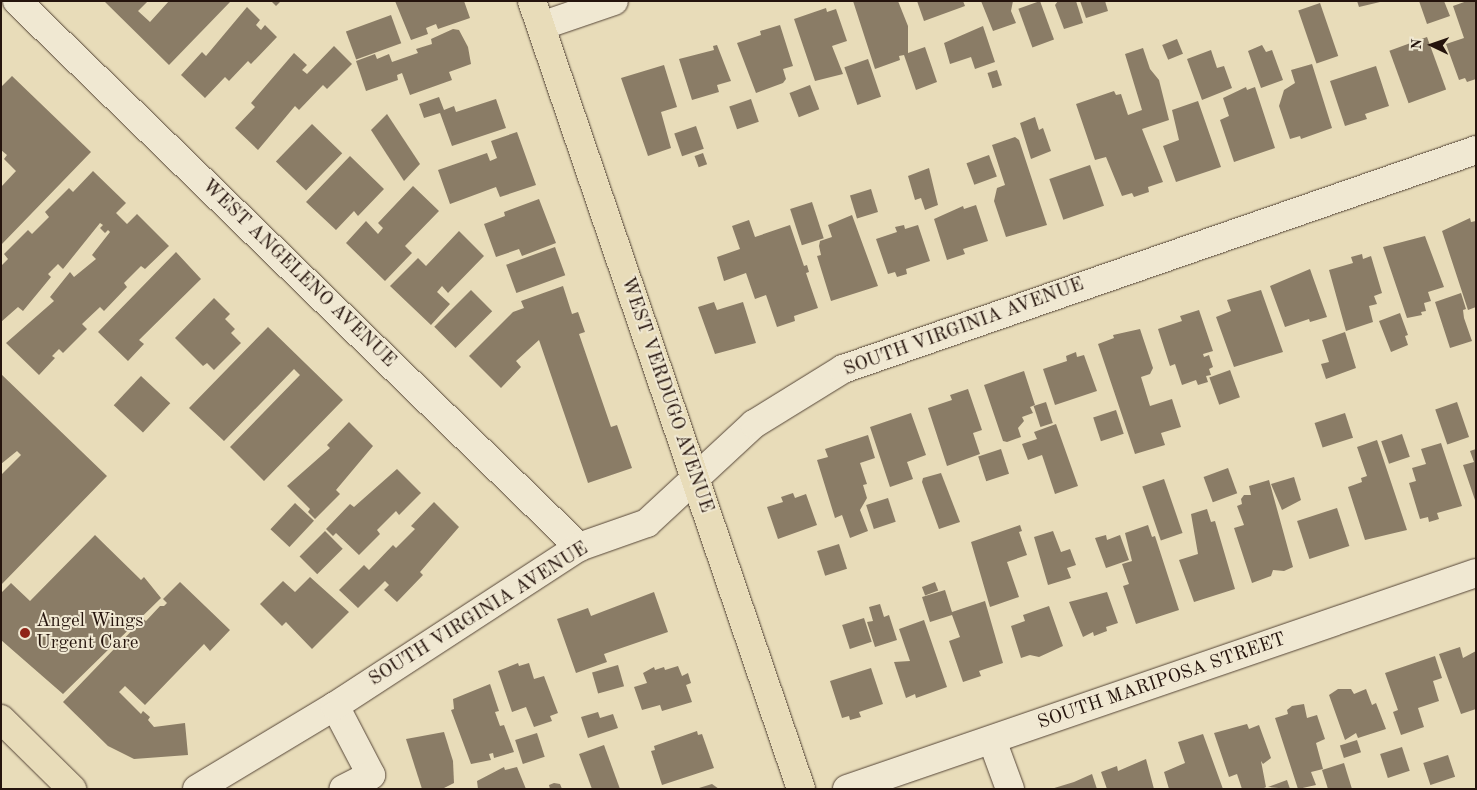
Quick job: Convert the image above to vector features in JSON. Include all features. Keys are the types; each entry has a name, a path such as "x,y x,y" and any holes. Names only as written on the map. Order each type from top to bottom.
{"main road":[{"name":"WEST VERDUGO AVENUE","path":"532,1 801,789"},
{"path":"1,719 72,789"}],"street":[{"name":"WEST ANGELENO AVENUE","path":"17,1 579,547"},
{"path":"541,26 614,1"},
{"name":"SOUTH VIRGINIA AVENUE","path":"197,789 335,706 579,547 647,523 754,424 843,369 1476,150"},
{"name":"SOUTH MARIPOSA STREET","path":"847,789 1476,573"},
{"path":"335,706 371,775 343,789"},
{"path":"992,740 1010,789"}],"building":[{"path":"104,1 148,1 138,11 150,22 169,1 231,1 169,65"},
{"path":"271,1 281,1 276,6"},
{"path":"395,1 464,1 470,18 438,29 436,24 426,28 428,34 411,40"},
{"path":"853,1 898,1 908,26 908,53 925,47 937,82 916,90 904,55 899,56 900,60 875,69"},
{"path":"917,1 963,1 965,6 924,21"},
{"path":"981,1 1013,1 1011,11 1016,23 993,31"},
{"path":"1040,1 1054,40 1032,47 1018,9"},
{"path":"1058,1 1076,1 1083,23 1064,29 1055,5"},
{"path":"1080,1 1105,1 1108,11 1086,18"},
{"path":"1357,1 1380,1 1380,2 1359,7"},
{"path":"1419,1 1444,1 1450,16 1427,24"},
{"path":"1467,1 1476,1 1476,79 1467,82 1465,78 1459,80 1446,44 1464,38 1453,6"},
{"path":"1320,3 1338,56 1316,63 1298,10"},
{"path":"247,7 260,20 256,25 261,30 265,25 277,37 251,64 248,61 229,81 225,77 205,98 181,75 202,52 206,56"},
{"path":"826,8 827,12 836,9 847,41 832,46 843,74 815,81 794,19"},
{"path":"391,15 401,43 356,60 346,31"},
{"path":"780,25 793,66 783,69 786,79 783,83 756,93 737,43 761,35 760,31"},
{"path":"983,26 995,62 975,69 971,57 950,64 944,43"},
{"path":"453,29 459,30 468,47 471,64 449,72 452,80 410,95 402,73 397,75 398,80 366,91 356,61 375,54 377,59 389,54 392,62 418,53 416,49 432,44 431,39"},
{"path":"1427,37 1446,90 1409,103 1389,51"},
{"path":"1177,39 1183,54 1168,60 1162,45"},
{"path":"717,45 731,81 717,85 719,92 692,100 679,59 714,50 713,46"},
{"path":"1262,45 1266,52 1272,50 1283,80 1261,88 1248,51"},
{"path":"334,46 352,64 327,89 323,85 299,110 295,106 258,150 235,128 255,107 251,103 294,53 307,65 302,70 307,74"},
{"path":"1143,48 1150,69 1159,80 1169,120 1142,129 1163,182 1148,187 1149,192 1134,197 1132,193 1122,196 1106,157 1095,160 1076,104 1114,91 1116,95 1121,94 1128,115 1142,110 1125,54"},
{"path":"1211,50 1217,68 1224,66 1232,88 1202,100 1187,59"},
{"path":"868,59 881,97 857,105 844,67"},
{"path":"1312,64 1332,128 1301,139 1300,136 1290,139 1279,106 1284,90 1295,83 1291,70"},
{"path":"664,65 677,107 661,112 671,148 648,156 621,78"},
{"path":"1376,66 1389,106 1365,114 1367,119 1345,126 1330,81"},
{"path":"997,70 1002,85 992,88 987,73"},
{"path":"12,76 91,152 1,245 1,187 16,171 4,159 7,155 1,150 1,87"},
{"path":"810,85 819,109 799,117 789,93"},
{"path":"1246,87 1247,90 1255,87 1275,148 1234,162 1220,120 1229,116 1223,98"},
{"path":"439,97 444,110 454,106 456,112 496,99 506,128 452,146 440,113 424,118 419,104"},
{"path":"751,99 759,122 737,129 729,106"},
{"path":"1198,101 1221,167 1176,182 1163,146 1179,140 1172,110"},
{"path":"387,114 420,164 404,181 371,130"},
{"path":"1035,117 1039,130 1043,128 1051,151 1031,159 1020,123"},
{"path":"312,124 342,153 306,191 276,161"},
{"path":"696,126 704,149 682,156 674,133"},
{"path":"517,132 536,185 500,197 496,187 450,204 438,170 487,153 490,161 497,158 491,141"},
{"path":"1015,137 1019,140 1047,225 1006,237 994,201 997,188 1005,185 992,145"},
{"path":"703,153 707,164 699,167 695,156"},
{"path":"989,155 997,177 974,185 966,163"},
{"path":"350,156 384,189 358,216 354,211 336,230 306,202"},
{"path":"1090,165 1104,206 1063,220 1049,179"},
{"path":"929,168 938,205 925,210 921,198 915,200 908,176"},
{"path":"93,171 126,203 116,213 127,224 137,214 169,246 145,269 141,266 124,283 127,287 104,311 100,307 82,324 87,329 63,353 59,349 52,356 55,358 39,375 6,343 54,301 50,297 70,272 74,277 96,259 92,255 110,232 108,230 105,233 100,228 103,225 100,223 63,269 58,264 48,274 51,277 23,311 18,307 1,322 1,266 8,259 4,254 28,230 32,234 49,217 45,212 69,188 73,192"},
{"path":"413,186 439,211 405,246 412,253 385,281 346,243 366,221 378,234 383,228 378,223"},
{"path":"871,189 878,212 857,218 850,195"},
{"path":"539,199 556,243 522,256 519,249 496,257 484,224 505,216 504,212"},
{"path":"812,202 824,238 802,245 790,209"},
{"path":"976,205 988,241 963,249 965,254 947,260 934,219 963,206 964,209"},
{"path":"852,215 878,286 831,301 817,256 821,255 820,241 832,237 828,225"},
{"path":"1470,218 1471,222 1476,221 1476,307 1468,310 1442,231"},
{"path":"749,220 755,237 790,225 804,266 807,265 809,272 806,273 818,308 794,316 795,321 777,327 766,295 755,299 746,273 724,281 717,257 740,249 732,226"},
{"path":"904,225 905,229 918,225 930,261 906,269 907,274 897,277 895,272 888,274 876,239 897,232 895,227"},
{"path":"459,231 484,256 448,293 442,286 437,292 450,304 431,325 390,286 418,258 426,266"},
{"path":"1425,236 1444,287 1428,292 1431,301 1424,303 1426,311 1421,312 1422,315 1407,318 1383,247"},
{"path":"555,247 565,275 516,293 506,265"},
{"path":"176,252 201,279 139,340 144,344 128,361 98,332"},
{"path":"1362,254 1363,259 1371,256 1382,293 1374,296 1377,304 1369,306 1373,322 1346,331 1329,270 1353,263 1351,257"},
{"path":"1310,269 1327,317 1310,322 1309,319 1285,327 1270,286"},
{"path":"563,286 572,314 578,312 585,332 579,334 611,427 617,425 632,468 588,483 539,340 516,361 521,367 501,388 469,356 513,312 524,308 521,301"},
{"path":"471,290 492,311 455,348 434,327"},
{"path":"1261,290 1283,352 1234,367 1216,317 1231,311 1227,300"},
{"path":"1461,293 1466,309 1463,310 1464,318 1472,341 1450,348 1435,302"},
{"path":"214,298 230,314 225,319 235,329 231,333 241,343 214,370 207,363 203,366 175,338"},
{"path":"714,302 717,310 743,302 756,343 715,354 698,307"},
{"path":"1199,310 1213,351 1203,354 1204,357 1209,355 1213,367 1209,369 1211,375 1206,376 1208,382 1198,385 1196,380 1182,385 1175,364 1170,366 1158,329 1182,321 1180,316"},
{"path":"1400,313 1408,335 1405,336 1408,345 1391,352 1379,321"},
{"path":"268,327 343,400 264,481 230,447 300,375 294,369 224,441 189,408"},
{"path":"1140,329 1153,368 1150,374 1141,377 1150,406 1172,399 1181,427 1161,433 1165,445 1135,454 1098,344 1114,338 1113,335"},
{"path":"1345,332 1356,368 1326,379 1321,364 1329,362 1322,340"},
{"path":"1076,352 1077,357 1084,355 1097,391 1055,405 1043,369 1067,361 1066,356"},
{"path":"1230,370 1240,397 1219,405 1209,378"},
{"path":"1024,371 1035,405 1030,407 1033,413 1022,417 1024,421 1018,428 1021,437 1007,442 1003,441 984,385"},
{"path":"1,374 107,476 1,585 1,475 21,455 17,451 1,464"},
{"path":"141,376 170,403 143,433 114,405"},
{"path":"968,389 982,430 973,433 980,454 947,466 928,408 952,400 950,395"},
{"path":"1046,402 1053,423 1040,427 1034,406"},
{"path":"1457,402 1469,437 1447,444 1435,409"},
{"path":"1116,410 1124,434 1101,441 1093,417"},
{"path":"911,413 926,455 907,462 913,479 890,487 870,427"},
{"path":"1345,413 1353,438 1323,448 1315,423"},
{"path":"349,422 373,446 336,490 340,494 315,519 308,512 310,509 287,486 330,448 327,445"},
{"path":"1056,424 1078,486 1055,494 1042,455 1028,460 1022,444 1037,439 1034,432"},
{"path":"1402,434 1410,457 1389,464 1381,441"},
{"path":"868,435 875,458 860,463 867,484 863,485 867,498 860,510 868,531 850,538 842,515 835,518 817,460 828,457 825,449"},
{"path":"1377,440 1407,530 1365,540 1348,487 1362,482 1361,478 1367,476 1357,447"},
{"path":"1441,443 1462,506 1437,513 1439,519 1429,522 1428,517 1420,519 1409,483 1416,481 1412,468 1426,464 1421,449"},
{"path":"1001,449 1009,474 986,481 978,456"},
{"path":"1476,449 1475,500 1463,465 1474,462 1470,451"},
{"path":"1228,468 1237,493 1213,502 1204,477"},
{"path":"397,469 421,493 399,515 396,511 377,530 380,534 359,555 336,533 333,536 326,529 350,504 354,507"},
{"path":"941,473 960,522 939,529 922,482 923,478"},
{"path":"1294,477 1301,500 1282,510 1271,484"},
{"path":"1164,479 1183,533 1161,540 1142,486"},
{"path":"1269,480 1293,567 1284,571 1273,570 1271,576 1252,583 1234,528 1244,525 1237,506 1242,504 1241,499 1244,495 1251,495 1249,486"},
{"path":"793,493 795,498 806,494 817,525 778,539 767,507 783,502 781,497"},
{"path":"888,498 896,522 874,529 866,505"},
{"path":"434,502 459,527 420,572 423,575 397,602 384,590 389,585 385,581 358,608 339,590 364,565 369,570 393,545 396,548 415,529 411,526"},
{"path":"295,503 314,521 289,547 270,529"},
{"path":"1337,508 1349,546 1309,559 1297,521"},
{"path":"1207,509 1211,522 1215,521 1235,589 1194,602 1179,560 1198,554 1191,514"},
{"path":"1020,525 1022,531 1019,532 1027,555 1007,562 1019,597 990,607 971,542"},
{"path":"1148,525 1152,537 1155,536 1179,610 1136,624 1123,586 1129,584 1122,564 1132,561 1125,533"},
{"path":"325,531 343,549 317,574 300,556"},
{"path":"1053,531 1061,552 1070,549 1076,565 1067,568 1071,578 1048,585 1034,537"},
{"path":"95,535 141,580 144,577 161,598 63,694 1,640 1,593 11,583 30,601"},
{"path":"1106,535 1107,540 1120,535 1129,560 1106,568 1095,538"},
{"path":"839,544 847,569 825,576 817,551"},
{"path":"310,577 349,612 312,649 286,622 282,626 260,604 283,581 295,592"},
{"path":"180,582 230,630 210,651 204,644 145,705 125,686 119,692 141,714 143,711 150,717 148,720 154,727 185,723 188,755 134,759 108,746 63,702 143,619 146,621 160,606 164,606 167,603 163,599"},
{"path":"935,582 938,590 925,595 922,587"},
{"path":"945,590 952,612 985,601 1003,663 979,671 981,676 963,682 949,641 960,637 952,615 930,622 922,597"},
{"path":"654,592 668,632 604,654 607,662 576,673 557,619 588,608 591,616"},
{"path":"1107,592 1118,623 1106,627 1107,631 1094,636 1093,632 1083,637 1069,602"},
{"path":"880,604 884,617 889,615 897,640 875,647 867,622 873,621 869,607"},
{"path":"1049,606 1063,646 1039,657 1030,655 1021,658 1011,626 1025,621 1023,615"},
{"path":"864,618 872,642 850,649 842,625"},
{"path":"924,620 947,687 916,698 915,694 906,698 894,662 910,661 899,629"},
{"path":"1460,647 1463,658 1476,651 1476,709 1461,714 1439,654"},
{"path":"1435,656 1442,678 1433,681 1439,701 1418,708 1424,727 1401,735 1393,712 1398,710 1385,673"},
{"path":"518,663 519,666 529,663 534,679 544,676 558,713 550,716 552,721 534,727 526,707 512,712 498,671"},
{"path":"618,665 624,686 598,694 592,672"},
{"path":"678,666 682,676 688,673 691,683 686,685 692,702 662,711 660,705 642,710 634,687 647,683 643,673 654,667 655,670 664,667 665,670"},
{"path":"871,668 883,704 859,712 861,717 850,720 849,716 842,718 830,681"},
{"path":"490,684 499,711 495,712 500,726 504,725 514,752 494,758 493,753 489,754 491,760 471,764 451,710 454,709 453,699"},
{"path":"1338,689 1351,689 1354,694 1366,689 1372,705 1376,703 1386,729 1358,738 1356,733 1345,740 1329,695"},
{"path":"1304,704 1307,718 1317,715 1325,739 1316,743 1323,769 1311,772 1316,785 1298,789 1275,718 1288,714 1287,710 1292,706"},
{"path":"598,712 600,718 613,714 618,728 588,738 581,717"},
{"path":"1247,724 1249,729 1259,725 1271,758 1263,764 1261,761 1266,787 1262,789 1242,789 1237,774 1229,777 1214,733"},
{"path":"697,731 698,735 702,734 714,768 662,785 651,751 655,750 654,746"},
{"path":"444,732 453,761 454,783 442,789 422,789 406,739"},
{"path":"537,733 545,757 523,764 515,740"},
{"path":"1203,734 1223,789 1169,789 1164,772 1185,763 1178,742"},
{"path":"1357,740 1361,752 1344,758 1340,746"},
{"path":"604,745 620,789 592,789 579,754"},
{"path":"1402,747 1410,771 1388,778 1380,754"},
{"path":"1448,755 1455,777 1430,785 1423,763"},
{"path":"1146,759 1154,789 1107,789 1101,772 1117,766 1118,771"},
{"path":"1344,763 1352,789 1328,789 1322,770"},
{"path":"504,767 505,770 517,767 526,789 478,789 477,781"},
{"path":"1092,774 1097,789 1051,789 1074,782"},
{"path":"1287,780 1290,789 1268,787"},
{"path":"554,783 560,784 562,789 550,789 549,785"},
{"path":"712,784 719,789 699,789 699,788"}],"place":[{"name":"Angel Wings Urgent Care","path":"25,633"}]}
